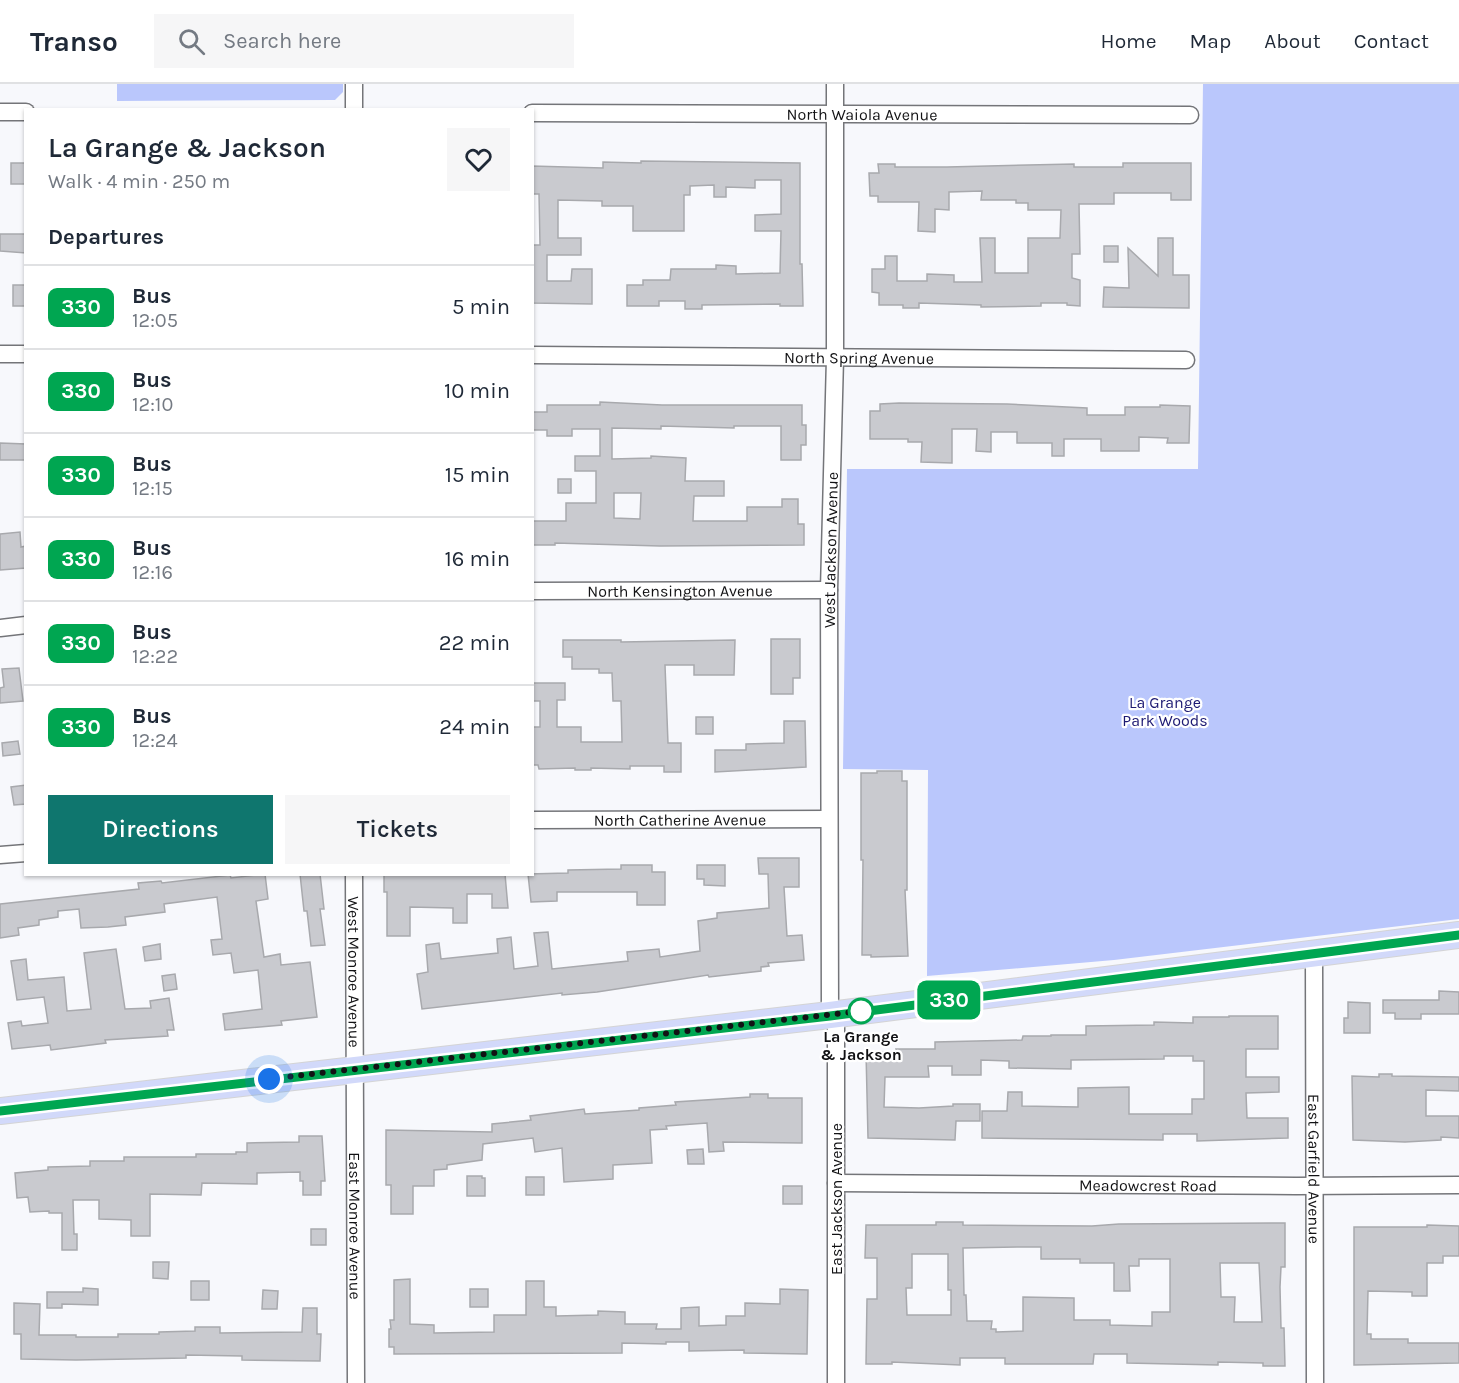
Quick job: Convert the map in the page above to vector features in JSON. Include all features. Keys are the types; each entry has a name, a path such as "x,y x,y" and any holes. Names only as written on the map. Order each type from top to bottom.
{"main road":[{"path":"0,1111 833,1015 1459,935"}],"street":[{"path":"354,84 354,108"},
{"name":"West Jackson Avenue","path":"833,1015 829,819 829,590 836,358 835,84"},
{"path":"0,112 24,112"},
{"name":"North Waiola Avenue","path":"534,113 1190,115"},
{"path":"0,354 24,354"},
{"name":"North Spring Avenue","path":"534,355 1186,360"},
{"name":"North Kensington Avenue","path":"534,591 829,590"},
{"path":"0,628 24,625"},
{"name":"North Catherine Avenue","path":"534,820 829,819"},
{"path":"0,855 24,853"},
{"name":"West Monroe Avenue","path":"354,876 354,1069"},
{"name":"East Garfield Avenue","path":"1314,955 1315,1383"},
{"name":"East Jackson Avenue","path":"833,1015 836,1383"},
{"name":"East Monroe Avenue","path":"354,1069 356,1383"},
{"name":"Meadowcrest Road","path":"836,1183 1459,1185"}],"green space":[{"path":"117,84 343,84 343,92 335,100 117,101"},
{"name":"La Grange Park Woods","path":"1203,84 1459,84 1459,919 1114,960 927,976 928,770 843,769 847,469 1198,469"}],"building":[{"path":"641,161 800,163 800,264 802,264 803,306 702,305 702,309 685,309 685,301 659,301 659,306 627,306 627,285 643,285 643,280 670,280 671,269 716,269 716,265 736,266 736,274 780,273 781,231 755,231 755,215 781,214 781,180 755,180 755,188 726,187 726,197 714,197 714,185 690,186 690,195 684,195 684,231 633,231 633,206 602,206 602,201 558,200 558,238 581,238 581,255 547,255 547,281 571,281 572,269 592,269 592,304 534,303 534,245 540,245 539,194 534,194 534,166 603,168 603,162 641,163"},
{"path":"11,163 24,163 24,184 11,184"},
{"path":"1123,163 1191,163 1191,200 1171,200 1171,193 1114,193 1114,204 1079,204 1080,254 1072,254 1072,278 1080,280 1080,306 1067,305 1067,303 981,307 981,305 919,303 919,308 879,305 879,293 872,292 872,269 885,269 885,256 897,256 897,281 927,281 927,274 954,275 954,282 982,282 980,238 995,238 995,273 1028,273 1028,238 1060,238 1061,210 1028,210 1028,203 1016,203 1016,200 981,200 982,191 949,192 949,210 935,209 935,232 918,231 919,202 878,202 878,196 870,196 869,173 879,173 878,164 895,164 895,167 1074,164 1074,167 1123,167"},
{"path":"0,234 24,234 24,253 0,251"},
{"path":"1158,238 1173,238 1173,275 1189,275 1189,308 1103,307 1104,287 1129,288 1128,248 1158,276"},
{"path":"1104,246 1118,246 1118,262 1104,262"},
{"path":"13,285 24,285 24,306 13,306"},
{"path":"600,402 662,405 802,405 802,425 806,425 806,445 801,445 801,460 781,460 781,426 612,428 612,459 651,458 651,456 686,458 685,481 724,481 724,496 694,496 693,521 747,521 747,507 782,507 782,499 798,499 798,524 804,524 804,545 660,546 555,543 555,545 534,545 534,521 566,521 566,503 596,503 596,471 575,471 575,456 600,456 600,429 572,429 572,436 547,436 547,430 534,430 534,412 547,412 547,405 600,405","holes":["614,493 641,493 640,519 614,518"]},
{"path":"880,404 1007,404 1087,408 1087,415 1125,415 1125,407 1190,406 1189,443 1167,443 1168,438 1139,437 1139,451 1101,451 1101,439 1064,439 1064,456 1052,456 1052,443 1017,443 1017,432 991,432 991,452 976,451 977,429 952,429 952,463 921,462 922,442 908,442 908,439 870,439 870,411 880,411"},
{"path":"0,443 24,444 24,460 0,460"},
{"path":"558,479 571,479 571,493 558,493"},
{"path":"20,532 21,547 24,546 24,568 0,570 0,534"},
{"path":"771,639 800,639 800,678 793,678 793,694 771,694"},
{"path":"563,640 621,640 621,642 735,640 734,675 694,675 694,665 665,665 668,743 681,743 681,772 664,772 664,766 575,770 575,768 539,769 538,765 534,765 534,727 540,727 540,701 534,701 534,683 565,683 565,700 557,700 557,727 581,727 581,742 622,742 621,701 613,701 612,673 599,673 599,669 572,669 572,657 563,657"},
{"path":"19,668 23,701 0,703 0,688 4,687 2,669"},
{"path":"696,717 713,717 713,734 696,734"},
{"path":"784,721 805,721 806,767 715,772 715,750 746,750 746,744 784,743"},
{"path":"18,741 20,754 3,756 2,743"},
{"path":"877,771 902,771 902,781 907,781 907,890 905,890 908,956 871,957 871,955 862,955 861,773 877,773"},
{"path":"24,785 24,804 14,805 11,787"},
{"path":"758,858 799,858 799,887 784,887 787,936 802,935 804,960 768,963 769,966 761,967 761,971 709,977 708,975 597,992 562,995 562,993 422,1009 417,974 428,972 426,945 439,943 441,959 498,953 497,939 511,937 514,969 538,966 534,933 548,932 552,969 628,961 627,952 659,949 660,957 700,951 698,921 717,918 717,913 769,908 768,874 759,874"},
{"path":"621,865 652,865 652,872 665,872 665,905 637,905 637,892 557,892 557,901 531,902 528,876 534,876 534,874 568,873 568,870 621,869"},
{"path":"697,865 725,865 725,886 704,885 704,879 697,879"},
{"path":"222,876 230,876 231,878 265,876 268,899 256,901 264,957 280,954 281,965 310,962 317,1017 281,1021 282,1025 225,1030 223,1014 262,1009 258,970 234,973 231,953 213,955 211,940 222,939 217,897 164,904 165,912 125,917 126,925 108,927 81,928 79,909 58,911 58,917 39,920 39,925 18,928 19,935 0,938 0,904 139,889 138,883 161,881 162,883"},
{"path":"300,876 320,876 324,909 320,909 325,945 311,946 307,911 304,911"},
{"path":"384,876 505,876 508,908 492,908 492,894 467,894 467,923 453,923 453,908 410,907 410,936 387,936 387,892 384,892"},
{"path":"160,944 161,959 145,961 143,947"},
{"path":"116,949 125,1009 151,1008 150,1001 169,998 174,1030 167,1030 168,1036 105,1040 106,1043 51,1050 50,1045 12,1049 8,1023 21,1021 22,1026 48,1023 44,997 17,1000 11,961 26,959 28,980 64,977 67,1011 91,1009 84,953"},
{"path":"175,974 177,989 164,991 162,976"},
{"path":"1439,991 1459,992 1459,1014 1421,1014 1421,1019 1395,1019 1395,1013 1383,1013 1383,1000 1439,1000"},
{"path":"1348,1002 1370,1003 1370,1033 1344,1033 1344,1018 1348,1018"},
{"path":"1278,1016 1278,1049 1246,1049 1246,1077 1279,1077 1279,1092 1246,1093 1247,1118 1288,1118 1288,1138 1197,1141 1197,1134 1163,1134 1163,1140 982,1138 982,1111 1007,1111 1008,1092 1022,1092 1022,1106 1078,1107 1078,1088 1129,1087 1129,1114 1192,1114 1192,1099 1204,1099 1204,1061 1193,1061 1193,1056 1164,1056 1164,1059 1071,1060 1071,1069 1009,1068 1009,1061 981,1060 981,1075 952,1075 952,1066 928,1066 929,1077 885,1077 884,1107 919,1108 980,1104 980,1121 956,1121 955,1140 868,1138 866,1052 935,1049 935,1042 1022,1040 1023,1036 1086,1035 1086,1026 1154,1025 1154,1022 1193,1023 1193,1017"},
{"path":"1379,1074 1459,1077 1459,1091 1426,1090 1426,1116 1459,1116 1459,1138 1441,1137 1441,1140 1405,1142 1353,1140 1352,1076 1379,1077"},
{"path":"750,1094 768,1094 768,1098 802,1098 802,1143 723,1142 724,1151 709,1152 707,1123 666,1126 667,1129 650,1130 652,1163 613,1165 613,1179 564,1182 562,1148 535,1152 533,1138 483,1144 482,1160 447,1165 447,1169 434,1170 434,1186 413,1186 413,1214 391,1214 391,1185 386,1185 386,1130 492,1132 492,1124 531,1120 530,1116 584,1109 585,1114 639,1110 639,1108 676,1105 675,1102 750,1097"},
{"path":"299,1136 322,1136 325,1181 321,1181 321,1195 303,1195 303,1181 300,1181 300,1172 257,1173 257,1184 202,1183 201,1195 150,1194 150,1236 131,1236 131,1220 99,1219 99,1200 73,1200 77,1250 62,1250 62,1213 30,1212 28,1197 17,1198 15,1173 48,1170 48,1167 90,1166 90,1161 124,1161 124,1157 196,1157 196,1154 236,1154 236,1152 247,1152 247,1143 299,1142"},
{"path":"703,1149 704,1164 688,1164 687,1150"},
{"path":"467,1176 485,1178 485,1196 467,1196"},
{"path":"526,1177 544,1177 544,1195 526,1195"},
{"path":"783,1186 802,1186 802,1204 783,1204"},
{"path":"936,1222 963,1222 963,1225 1092,1226 1285,1223 1285,1267 1281,1267 1280,1287 1285,1366 1218,1362 1218,1365 1127,1363 1127,1354 1094,1354 1093,1364 1005,1364 1005,1358 960,1358 960,1365 892,1362 892,1364 866,1364 867,1299 877,1299 877,1258 865,1258 866,1225 936,1225","holes":["1041,1247 1041,1259 1080,1259 1080,1263 1114,1263 1114,1291 1130,1291 1129,1266 1139,1266 1139,1259 1170,1259 1170,1312 1152,1312 1152,1326 1110,1325 1110,1320 1074,1320 1074,1298 1023,1297 1023,1331 996,1332 996,1329 991,1329 992,1321 967,1321 963,1248","912,1254 948,1254 951,1315 907,1315 906,1288 912,1288","1220,1263 1259,1263 1262,1322 1234,1322 1235,1297 1221,1297"]},
{"path":"1427,1225 1459,1226 1459,1256 1443,1256 1443,1263 1427,1263 1427,1296 1412,1296 1412,1292 1368,1291 1367,1334 1371,1334 1371,1339 1408,1339 1408,1343 1459,1343 1459,1363 1354,1365 1354,1227 1427,1227"},
{"path":"311,1229 326,1229 326,1245 311,1245"},
{"path":"153,1262 169,1262 168,1279 153,1278"},
{"path":"410,1279 410,1324 434,1325 434,1333 494,1332 494,1315 526,1315 526,1281 544,1281 544,1307 556,1307 556,1316 598,1315 598,1311 625,1312 625,1324 657,1324 656,1329 681,1329 681,1308 699,1307 699,1326 726,1325 726,1316 745,1316 745,1303 780,1304 780,1289 808,1290 807,1354 744,1353 744,1350 689,1351 689,1342 666,1342 666,1344 622,1343 622,1353 394,1354 394,1347 389,1347 389,1329 391,1329 390,1320 394,1320 394,1280"},
{"path":"191,1281 209,1281 209,1300 191,1300"},
{"path":"83,1288 98,1289 98,1305 62,1304 62,1308 47,1308 47,1292 83,1292"},
{"path":"470,1289 488,1289 488,1307 470,1307"},
{"path":"263,1290 278,1291 277,1309 262,1309"},
{"path":"14,1303 40,1304 39,1335 76,1335 76,1337 118,1337 118,1334 195,1331 195,1327 220,1327 220,1333 302,1332 303,1308 317,1308 317,1334 321,1334 320,1361 242,1360 242,1356 186,1355 186,1358 21,1359 21,1334 14,1334"}],"bus line":[{"name":"330","path":"0,1111 830,1016 1459,935"}],"place":[{"name":"La Grange & Jackson","path":"861,1011"}],"route":[{"path":"269,1079 861,1011"}]}
